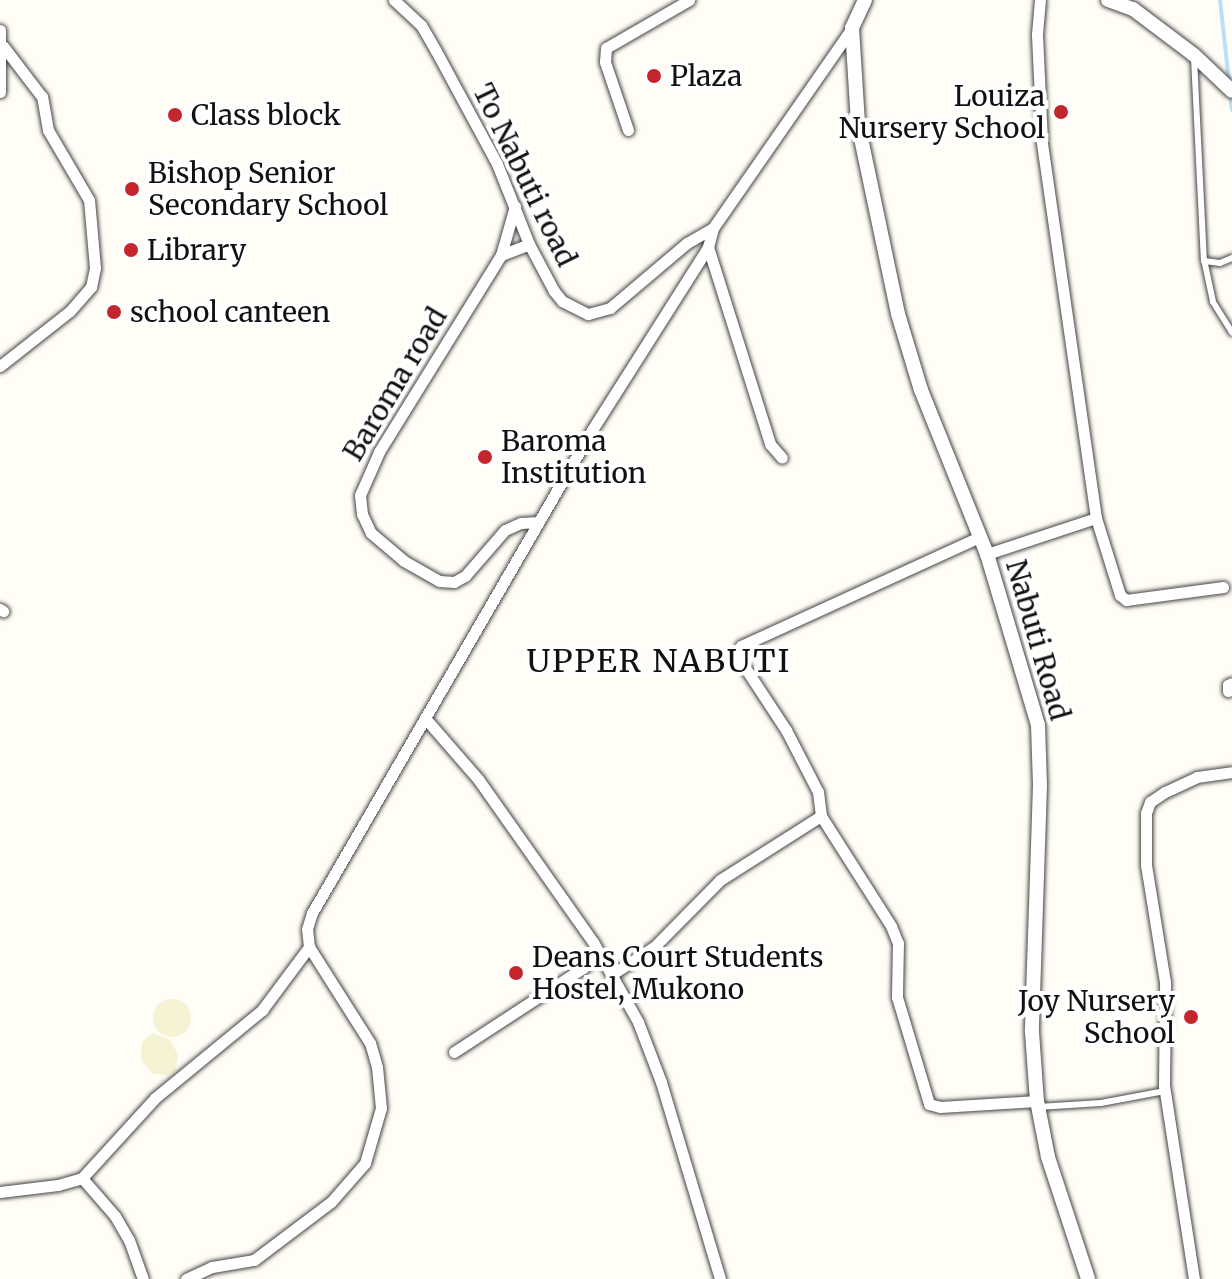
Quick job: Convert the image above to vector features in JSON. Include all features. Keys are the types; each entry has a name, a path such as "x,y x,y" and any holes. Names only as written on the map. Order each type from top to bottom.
{"street":[{"name":"To Nabuti road","path":"394,0 421,25 436,51 497,164 529,244 562,301 588,314 610,308 687,243 713,228"},
{"path":"628,130 605,62 606,48 689,0"},
{"path":"186,1279 212,1267 245,1264 260,1256 331,1202 357,1176 369,1151 381,1108 375,1056 309,947 307,929 312,913 538,522 708,247 713,228 852,28 865,0"},
{"path":"1040,0 1037,49 1042,141 1096,518 1120,595 1126,600 1223,587"},
{"path":"1108,0 1133,9 1194,55 1232,91"},
{"name":"Nabuti Road","path":"852,28 858,124 898,314 921,390 987,554 1038,725 1040,785 1032,1032 1037,1104 1048,1157 1088,1279"},
{"path":"0,30 3,46 0,92"},
{"path":"0,366 70,311 91,287 95,268 89,200 48,130 42,97 3,46"},
{"name":"Baroma road","path":"515,206 501,255 379,452 360,495 362,514 371,533 404,561 439,581 454,582 465,576 505,530 521,523 538,522"},
{"path":"501,255 529,244"},
{"path":"708,247 770,444 782,458"},
{"path":"987,554 1096,518"},
{"path":"979,537 741,646 740,660 786,730 818,792 821,816 886,914 898,943 897,997 929,1104 940,1107 1037,1104"},
{"path":"425,718 478,779 599,953 638,1022 653,1057 720,1279"},
{"path":"1194,1279 1165,1091 1165,982 1146,865 1146,813 1150,802 1165,792 1197,777 1232,772"},
{"path":"611,975 654,947 720,880 821,816"},
{"path":"0,1192 58,1185 82,1178 155,1098 262,1010 309,947"},
{"path":"454,1052 583,968 599,953"},
{"path":"82,1178 115,1216 129,1240 143,1279"}],"lane":[{"path":"1194,55 1205,264 1213,302 1232,333"},
{"path":"1205,264 1232,258"},
{"path":"1037,1104 1101,1103 1165,1091"}],"shaded area":[{"path":"172,999 185,1005 191,1018 185,1031 172,1037 159,1031 153,1018 159,1005"},
{"path":"152,1033 169,1039 178,1054 176,1070 168,1075 152,1074 141,1059 142,1042"}],"waterway":[{"path":"1220,0 1229,81"},
{"path":"1230,94 1232,110"}],"place":[{"name":"Plaza","path":"654,76"},
{"name":"Louiza Nursery School","path":"1061,112"},
{"name":"Class block","path":"175,115"},
{"name":"Bishop Senior Secondary School","path":"132,189"},
{"name":"Library","path":"131,250"},
{"name":"school canteen","path":"114,312"},
{"name":"Baroma Institution","path":"485,457"},
{"name":"Deans Court Students Hostel, Mukono","path":"516,973"},
{"name":"Joy Nursery School","path":"1191,1017"}],"district":[{"name":"UPPER NABUTI","path":"659,661"}]}
